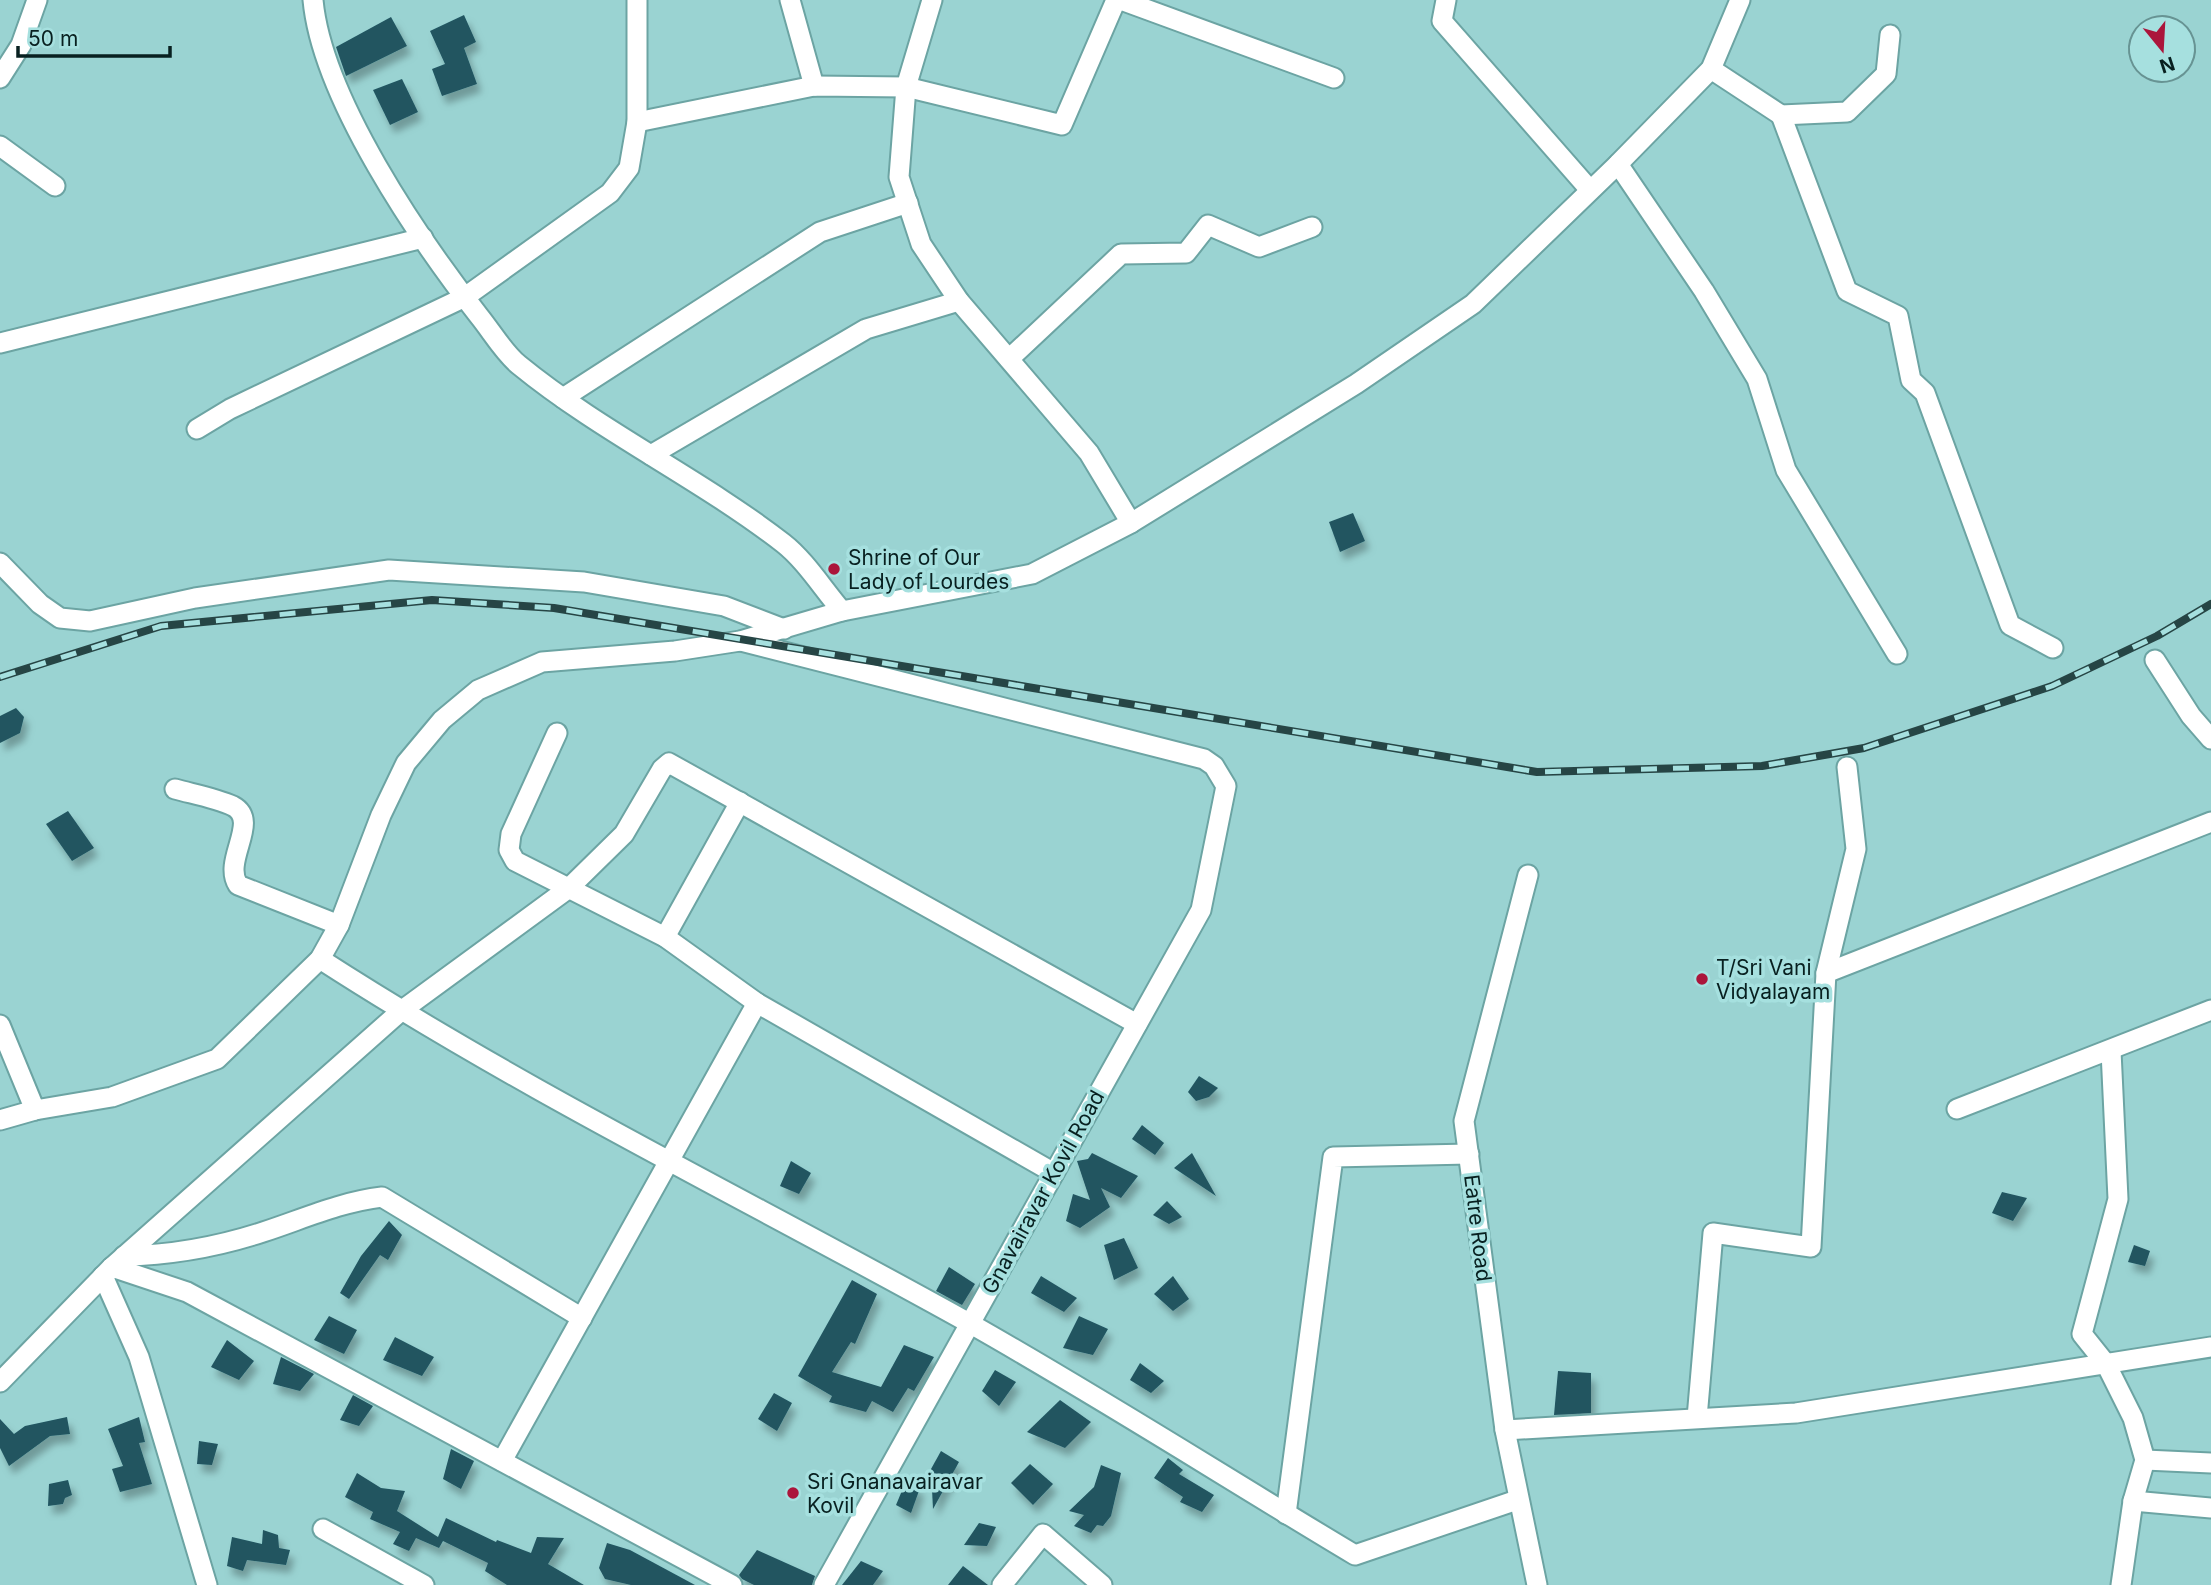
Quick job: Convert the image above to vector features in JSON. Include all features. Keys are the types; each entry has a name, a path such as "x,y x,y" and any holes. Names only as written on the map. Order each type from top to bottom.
{"street":[{"path":"0,78 21,45 37,0"},
{"path":"313,0 321,43 343,98 382,175 464,297 516,363 563,398 785,544 842,611"},
{"path":"197,429 230,408 464,297 610,192 629,168 636,121 637,0"},
{"path":"790,0 814,86"},
{"path":"932,0 906,86 899,177 921,244 959,301 1089,453 1131,523"},
{"path":"636,121 814,86 906,86 1062,125 1115,0"},
{"path":"1121,0 1334,78"},
{"path":"1446,0 1442,21 1590,190"},
{"path":"0,1120 35,1110 112,1097 217,1059 320,959 340,925 381,815 406,763 442,720 478,690 542,662 675,651 740,641 842,611 1032,574 1131,523 1356,384 1473,304 1618,164 1711,69 1740,0"},
{"path":"1711,69 1781,115 1847,112 1886,74 1890,35"},
{"path":"1781,115 1847,290 1898,316 1911,380 1925,393 2010,625 2053,648"},
{"path":"0,146 55,186"},
{"path":"1618,164 1704,291 1757,379 1786,470 1897,653"},
{"path":"563,398 820,232 908,203"},
{"path":"1009,359 1121,254 1186,253 1208,225 1259,247 1312,227"},
{"path":"0,343 423,238"},
{"path":"651,455 866,329 959,301"},
{"path":"0,563 40,604 60,618 90,621 195,598 390,570 584,582 724,606 784,629"},
{"name":"Gnavairavar Kovil Road","path":"740,641 1204,758 1214,766 1226,786 1201,910 824,1585"},
{"path":"2155,660 2192,716 2211,739"},
{"path":"557,733 511,834 509,850 515,861 666,937 757,1003 1054,1173"},
{"path":"0,1382 113,1267 401,1011 569,888 624,834 662,769 669,762 1137,1024"},
{"path":"1697,1418 1713,1233 1811,1248 1826,973 1856,849 1847,767"},
{"path":"175,789 234,807 242,815 244,825 232,865 233,877 238,885 340,925"},
{"path":"666,937 740,802"},
{"path":"1826,973 2211,822"},
{"name":"Eatre Road","path":"1528,875 1464,1121 1505,1430 1517,1500 1537,1585"},
{"path":"320,959 401,1011 668,1163 970,1324 1355,1555 1517,1500"},
{"path":"502,1461 757,1003"},
{"path":"1957,1109 2211,1010"},
{"path":"0,1025 35,1110"},
{"path":"2111,1051 2118,1199 2082,1334 2106,1364 2133,1418 2144,1460 2133,1501 2121,1585"},
{"path":"1286,1514 1333,1157 1469,1154"},
{"path":"113,1267 176,1255 261,1233 351,1201 382,1197 582,1318"},
{"path":"113,1267 187,1292 732,1585"},
{"path":"113,1267 207,1585"},
{"path":"1505,1430 1797,1413 2211,1347"},
{"path":"2144,1460 2211,1463"},
{"path":"2133,1501 2211,1508"},
{"path":"323,1529 424,1585"},
{"path":"1002,1585 1043,1534 1102,1585"}],"building":[{"path":"464,15 476,42 464,48 477,84 442,96 432,69 445,64 430,31"},
{"path":"391,17 407,46 346,76 336,47"},
{"path":"402,79 418,112 390,125 373,90"},
{"path":"1353,513 1365,541 1340,552 1329,522"},
{"path":"16,708 24,717 20,733 0,743 0,716"},
{"path":"68,811 94,848 72,861 46,824"},
{"path":"1199,1076 1218,1088 1209,1097 1196,1101 1188,1092"},
{"path":"1142,1125 1164,1143 1155,1155 1132,1139"},
{"path":"1092,1153 1138,1176 1121,1198 1101,1188 1110,1207 1080,1228 1066,1221 1073,1194 1090,1200 1077,1161 1088,1159"},
{"path":"1192,1153 1216,1196 1174,1168"},
{"path":"791,1161 811,1173 799,1194 780,1186"},
{"path":"2002,1192 2027,1198 2013,1221 1992,1213"},
{"path":"1167,1201 1182,1217 1169,1224 1153,1215"},
{"path":"389,1221 402,1235 388,1260 380,1255 349,1299 340,1293 361,1256"},
{"path":"1124,1238 1138,1268 1114,1280 1104,1245"},
{"path":"2134,1245 2150,1251 2145,1266 2128,1262"},
{"path":"949,1267 975,1284 962,1305 936,1291"},
{"path":"1041,1276 1077,1298 1064,1312 1031,1293"},
{"path":"1173,1276 1189,1299 1173,1311 1154,1294"},
{"path":"852,1280 877,1294 855,1344 851,1342 832,1372 881,1387 904,1345 934,1357 914,1391 908,1388 893,1412 872,1401 866,1412 829,1402 832,1396 798,1376"},
{"path":"329,1316 357,1330 344,1354 314,1340"},
{"path":"1079,1316 1108,1329 1093,1355 1063,1348"},
{"path":"395,1337 434,1357 422,1376 383,1360"},
{"path":"227,1340 254,1361 239,1380 211,1367"},
{"path":"281,1357 314,1374 300,1391 273,1384"},
{"path":"1140,1363 1164,1381 1151,1393 1130,1380"},
{"path":"995,1370 1016,1382 999,1406 982,1391"},
{"path":"1558,1371 1591,1373 1591,1413 1554,1415"},
{"path":"774,1393 792,1403 777,1431 758,1419"},
{"path":"353,1395 373,1406 359,1426 340,1420"},
{"path":"1060,1400 1091,1422 1065,1448 1027,1432"},
{"path":"67,1417 70,1434 50,1436 9,1466 0,1448 0,1419 14,1434 25,1426"},
{"path":"139,1417 145,1442 139,1443 152,1484 120,1492 112,1469 123,1466 108,1429"},
{"path":"199,1441 218,1444 212,1465 197,1464"},
{"path":"451,1449 474,1461 461,1489 443,1479"},
{"path":"941,1451 959,1462 933,1509 931,1469"},
{"path":"1168,1458 1183,1470 1179,1474 1214,1495 1202,1512 1180,1502 1183,1497 1154,1478"},
{"path":"1030,1464 1053,1484 1033,1505 1011,1483"},
{"path":"1101,1465 1121,1473 1111,1516 1103,1526 1097,1525 1091,1533 1074,1526 1084,1515 1069,1511 1094,1487"},
{"path":"357,1473 381,1488 405,1491 397,1511 438,1537 446,1518 496,1542 497,1540 531,1553 537,1537 564,1538 548,1564 584,1585 507,1585 485,1571 488,1563 443,1541 439,1548 416,1538 409,1551 393,1544 400,1532 370,1519 373,1512 345,1497"},
{"path":"68,1480 72,1495 65,1498 63,1504 48,1506 49,1484"},
{"path":"906,1481 920,1488 911,1513 896,1505"},
{"path":"979,1523 996,1527 987,1546 964,1545"},
{"path":"263,1530 278,1535 279,1548 290,1550 286,1565 247,1560 243,1571 227,1566 232,1537 262,1544"},
{"path":"607,1543 630,1550 695,1585 631,1585 605,1579 599,1568"},
{"path":"757,1550 815,1576 812,1585 754,1585 742,1579 739,1575"},
{"path":"861,1561 883,1571 873,1585 842,1585"},
{"path":"963,1566 988,1585 948,1585"}],"railway":[{"path":"0,677 161,626 432,600 554,608 1537,772 1762,766 1864,748 2052,686 2157,636 2211,604"}],"place":[{"name":"Shrine of Our Lady of Lourdes","path":"834,569"},
{"name":"T/Sri Vani Vidyalayam","path":"1702,979"},
{"name":"Sri Gnanavairavar Kovil","path":"793,1493"}]}
